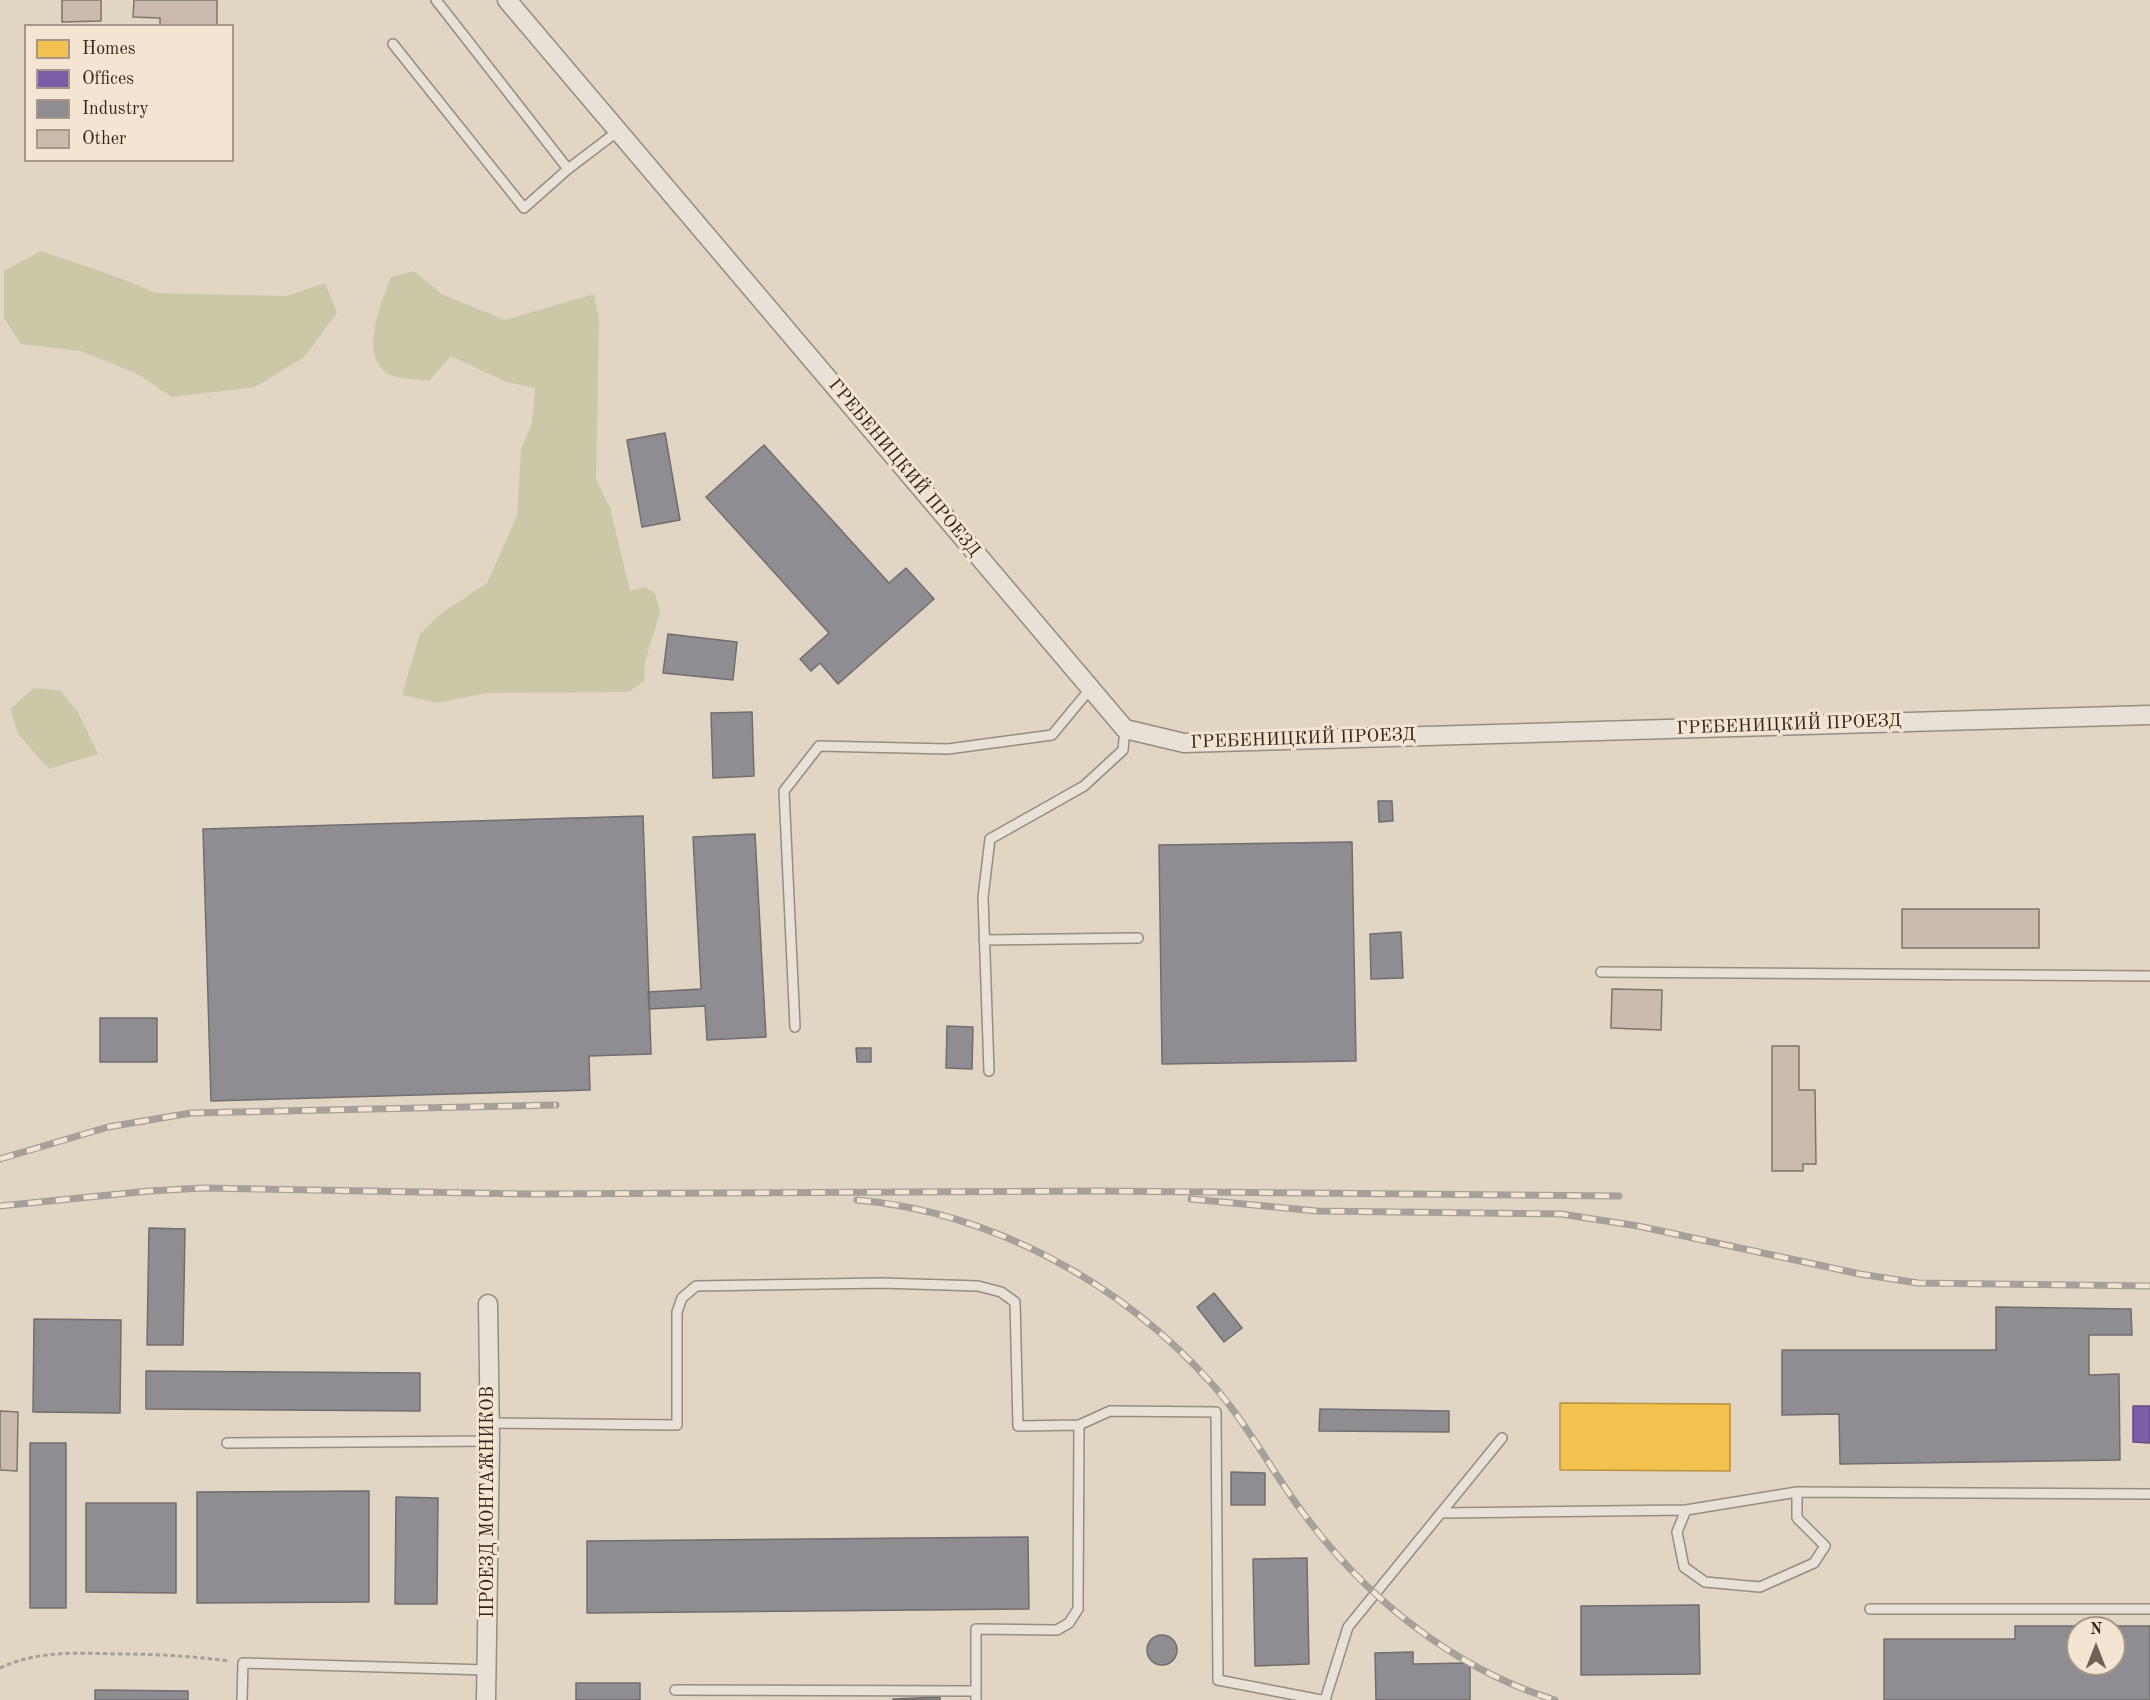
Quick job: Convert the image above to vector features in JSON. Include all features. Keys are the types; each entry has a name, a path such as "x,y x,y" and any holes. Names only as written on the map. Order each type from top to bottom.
{"street":[{"name":"ГРЕБЕНИЦКИЙ ПРОЕЗД","path":"507,0 1125,729 1184,742 2150,715"},
{"name":"ПРОЕЗД МОНТАЖНИКОВ","path":"486,1700 490,1441 488,1304"}],"lane":[{"path":"436,0 568,169"},
{"path":"393,44 524,208 568,169 618,131"},
{"path":"795,1027 784,791 819,746 948,749 1052,735 1090,688"},
{"path":"988,1071 982,897 990,839 1084,786 1123,750 1125,729"},
{"path":"984,940 1138,938"},
{"path":"1601,972 2150,976"},
{"path":"490,1422 677,1425 677,1312 682,1298 696,1286 882,1283 978,1286 1001,1292 1015,1302 1018,1426 1079,1425 1110,1411 1216,1412 1218,1680 1323,1700 1348,1627 1502,1438"},
{"path":"675,1690 774,1695 976,1695 976,1629 1057,1630 1069,1623 1078,1609 1079,1425"},
{"path":"227,1443 490,1441"},
{"path":"1442,1513 1686,1510 1797,1492 2150,1494"},
{"path":"1686,1510 1677,1532 1684,1567 1705,1582 1760,1587 1814,1563 1825,1546 1797,1518 1797,1492"},
{"path":"1870,1609 2150,1609"},
{"path":"243,1700 243,1664 487,1670"}],"path":[{"path":"0,1668 20,1659 52,1653 196,1655 243,1664"}],"shaded area":[{"path":"41,251 156,293 287,296 325,283 337,313 304,357 255,387 172,397 136,373 81,351 21,344 4,318 4,271"},
{"path":"414,271 443,295 505,320 594,294 599,320 596,479 610,508 630,591 645,587 655,593 660,612 645,662 644,681 629,692 485,693 438,703 402,695 420,634 439,615 487,583 517,516 521,450 532,423 535,388 507,382 451,356 429,381 388,374 379,365 375,354 373,341 378,313 391,277"},
{"path":"34,688 61,691 77,711 98,754 49,769 18,734 10,709"}],"building: Homes":[{"path":"1560,1403 1730,1404 1730,1471 1560,1470"}],"building: Offices":[{"path":"2133,1406 2150,1406 2150,1443 2133,1442"}],"building: Industry":[{"path":"665,433 680,520 642,527 627,440"},
{"path":"764,445 889,583 906,568 934,599 838,684 820,663 811,671 800,659 829,633 706,497"},
{"path":"668,634 737,642 733,680 663,673"},
{"path":"752,712 754,776 713,778 711,713"},
{"path":"1378,801 1392,801 1393,821 1379,822"},
{"path":"643,816 651,1054 589,1056 590,1090 211,1101 203,829"},
{"path":"755,834 766,1037 707,1040 705,1006 649,1009 648,992 701,989 693,837"},
{"path":"1352,842 1356,1061 1162,1064 1159,845"},
{"path":"1401,932 1403,978 1371,979 1370,934"},
{"path":"100,1018 157,1018 157,1062 100,1062"},
{"path":"947,1026 973,1027 972,1069 946,1068"},
{"path":"856,1048 871,1048 871,1062 857,1062"},
{"path":"149,1228 185,1229 183,1345 147,1345"},
{"path":"1214,1293 1242,1328 1224,1342 1197,1307"},
{"path":"1996,1307 2131,1309 2132,1335 2089,1335 2089,1375 2119,1374 2120,1460 1840,1464 1839,1414 1782,1415 1782,1350 1996,1350"},
{"path":"34,1319 121,1320 120,1413 33,1412"},
{"path":"146,1371 420,1373 420,1411 146,1409"},
{"path":"1320,1409 1449,1411 1449,1432 1319,1431"},
{"path":"30,1443 66,1443 66,1608 30,1608"},
{"path":"1231,1472 1265,1473 1265,1505 1231,1505"},
{"path":"369,1491 369,1602 197,1603 197,1492"},
{"path":"396,1497 438,1498 437,1604 395,1604"},
{"path":"86,1503 176,1503 176,1593 86,1592"},
{"path":"1028,1537 1029,1609 587,1613 587,1541"},
{"path":"1307,1558 1309,1664 1255,1666 1253,1559"},
{"path":"1699,1605 1700,1674 1581,1675 1581,1606"},
{"path":"2015,1626 2066,1626 2066,1676 2126,1676 2126,1626 2150,1626 2150,1700 1884,1700 1884,1639 2015,1639"},
{"path":"1162,1635 1173,1639 1177,1650 1173,1661 1162,1665 1151,1661 1147,1650 1151,1639"},
{"path":"1413,1652 1413,1664 1470,1663 1470,1700 1376,1700 1375,1653"},
{"path":"576,1683 640,1683 640,1700 576,1700"},
{"path":"95,1690 188,1691 188,1700 95,1700"},
{"path":"940,1697 940,1700 893,1700 893,1699"}],"building: Other":[{"path":"62,0 101,0 101,21 62,22"},
{"path":"134,0 217,0 217,24 160,24 160,18 133,17"},
{"path":"1902,909 2039,909 2039,948 1902,948"},
{"path":"1612,989 1662,990 1661,1030 1611,1028"},
{"path":"1772,1046 1799,1046 1799,1090 1815,1090 1816,1164 1803,1164 1803,1171 1772,1171"},
{"path":"0,1411 18,1412 17,1471 0,1470"}],"railway":[{"path":"0,1159 108,1127 191,1113 556,1105"},
{"path":"0,1206 203,1188 528,1194 1099,1191 1619,1196"},
{"path":"1191,1199 1317,1211 1561,1214 1638,1226 1860,1274 1918,1283 2150,1286"},
{"path":"857,1200 907,1207 957,1220 1005,1237 1051,1259 1096,1285 1138,1314 1176,1348 1224,1398 1298,1506 1350,1569 1380,1598 1411,1624 1480,1669 1555,1700"}]}
